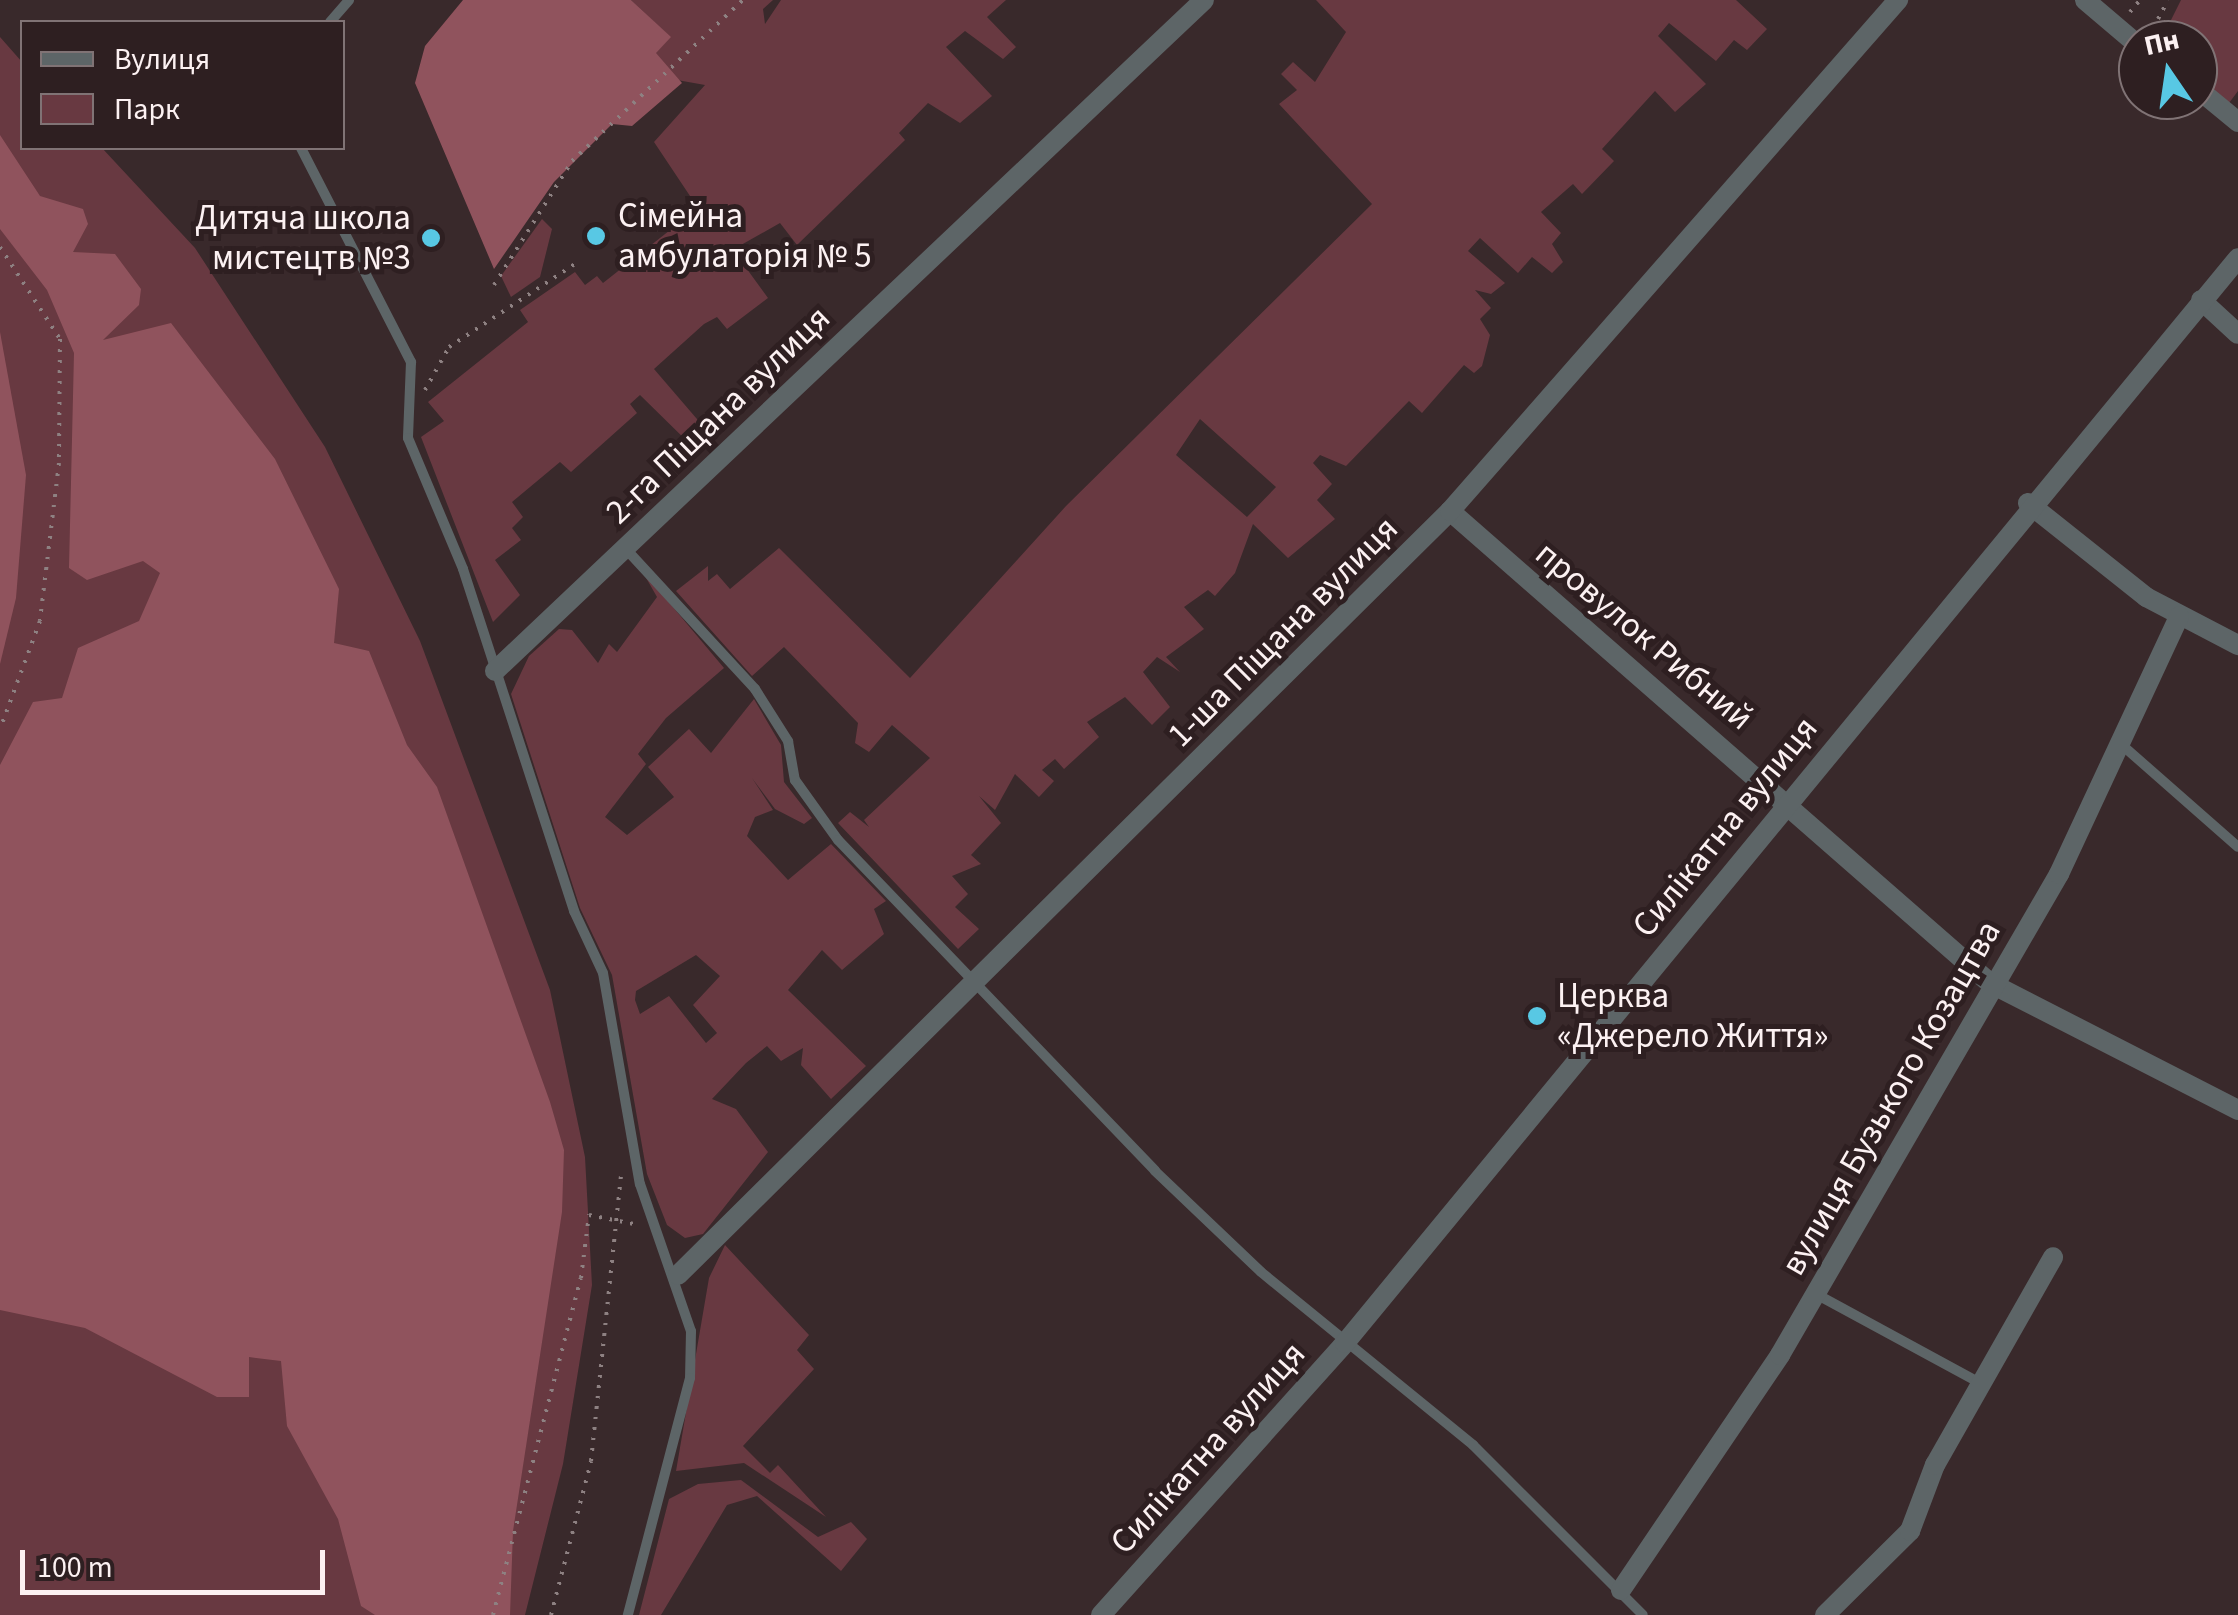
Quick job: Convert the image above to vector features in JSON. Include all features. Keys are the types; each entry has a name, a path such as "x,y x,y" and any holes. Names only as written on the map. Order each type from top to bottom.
{"street":[{"name":"2-га Піщана вулиця","path":"495,672 1204,0"},
{"name":"1-ша Піщана вулиця","path":"678,1275 1450,511 1898,0"},
{"path":"2085,0 2118,28"},
{"path":"2218,105 2238,122"},
{"name":"Силікатна вулиця","path":"1102,1615 1345,1343 2028,503 2238,258"},
{"path":"2201,300 2238,334"},
{"path":"2028,503 2178,617 2238,645"},
{"name":"провулок Рибний","path":"1450,511 1990,983 2238,1110"},
{"name":"вулиця Бузького Козацтва","path":"1621,1590 1816,1294 1990,983 2060,874 2178,617"},
{"path":"1825,1615 1910,1531 1982,1384 2053,1257"}],"lane":[{"path":"332,20 349,0"},
{"path":"303,150 411,362 408,438 604,973 640,1184 678,1275 690,1378 628,1615"},
{"path":"625,548 756,689 788,741 795,780 838,840 1155,1170 1345,1343 1473,1445 1643,1615"},
{"path":"2122,745 2238,847"},
{"path":"1816,1294 1982,1384"}],"path":[{"path":"494,285 572,161 744,0"},
{"path":"2123,20 2140,0"},
{"path":"0,247 38,299 60,356 40,621 0,729"},
{"path":"420,405 449,347 575,264"},
{"path":"550,1615 591,1461 622,1162"},
{"path":"493,1615 581,1278 589,1215 619,1214 658,1230"}],"green space":[{"path":"631,0 773,0 763,9 765,24 781,0 1006,0 987,17 1016,47 1003,59 965,31 946,47 992,96 960,123 928,103 899,133 905,140 797,245 780,223 741,245 736,254 768,298 727,329 717,317 704,324 654,369 709,433 694,448 640,395 630,404 637,413 571,472 560,462 512,502 523,517 512,528 521,540 495,560 520,595 493,622 421,437 444,421 428,402 528,322 520,310 575,272 585,285 597,276 603,283 698,208 654,142 705,85 677,80 655,53 670,37"},
{"path":"1316,0 1736,0 1767,29 1747,50 1734,40 1716,61 1669,23 1658,36 1706,84 1675,112 1655,91 1602,149 1614,161 1582,194 1573,184 1541,212 1561,233 1552,244 1563,262 1552,273 1532,257 1518,273 1480,238 1468,251 1505,283 1491,294 1475,290 1491,308 1480,319 1490,335 1482,366 1474,373 1464,365 1422,413 1409,401 1346,466 1320,455 1313,463 1332,484 1317,500 1335,519 1288,558 1253,524 1235,573 1215,596 1208,590 1184,607 1204,629 1166,657 1180,672 1157,657 1143,672 1170,707 1152,725 1125,697 1087,722 1099,737 1064,769 1055,759 1042,770 1054,781 1039,797 1015,774 995,810 979,796 1001,823 971,855 981,864 952,876 968,894 955,907 979,929 958,949 838,823 850,812 869,827 864,820 930,758 892,725 869,752 855,743 858,723 784,647 752,676 676,591 708,566 708,581 717,574 730,589 779,548 910,678 1066,506 1372,204 1279,104 1297,90 1281,74 1293,62 1315,82 1346,32","holes":["1200,419 1276,487 1247,517 1176,455"]},
{"path":"2181,0 2238,0 2238,91 2229,103 2218,96 2218,20 2171,20"},
{"path":"0,37 20,60 20,150 104,150 195,248 325,447 420,641 550,990 585,1157 592,1285 563,1464 525,1615 0,1615"},
{"path":"542,219 552,229 540,277 511,297 501,276"},
{"path":"641,569 724,668 666,718 638,754 646,764 605,817 627,835 674,797 648,767 689,729 711,753 754,699 781,745 784,782 812,818 804,824 775,809 752,778 773,810 755,817 747,836 788,880 831,844 886,901 874,909 884,934 842,970 822,950 788,990 866,1066 831,1099 801,1065 803,1048 781,1061 767,1046 746,1063 712,1099 736,1109 768,1152 703,1234 685,1238 667,1225 647,1174 612,975 580,908 511,694 529,656 559,629 572,630 598,663 609,644 617,652 657,597","holes":["696,955 720,976 693,1005 717,1033 706,1043 669,996 640,1014 636,991"]},
{"path":"725,1245 809,1335 797,1350 814,1369 743,1446 770,1473 778,1465 826,1517 744,1463 676,1471 709,1278"},
{"path":"741,1480 818,1537 851,1522 867,1539 841,1571 757,1496 727,1505 661,1615 639,1615 669,1499 698,1484"}],"shaded area":[{"path":"463,0 631,0 671,37 656,53 682,83 632,126 612,124 554,182 494,269 415,83 425,46"},
{"path":"0,135 40,196 83,209 88,224 73,252 115,254 141,289 139,305 103,340 171,323 275,459 339,589 334,643 369,651 407,745 437,787 550,1102 564,1150 562,1212 513,1531 510,1615 375,1615 361,1606 338,1519 287,1426 281,1361 249,1357 249,1397 217,1397 85,1328 0,1310 0,765 33,702 62,698 78,648 139,621 160,573 143,561 87,580 69,568 74,353 47,290 0,229"},
{"path":"0,332 26,475 16,598 0,664"}],"place":[{"name":"Сімейна амбулаторія № 5","path":"596,236"},
{"name":"Дитяча школа мистецтв №3","path":"431,238"},
{"name":"Церква «Джерело Життя»","path":"1537,1016"}]}
